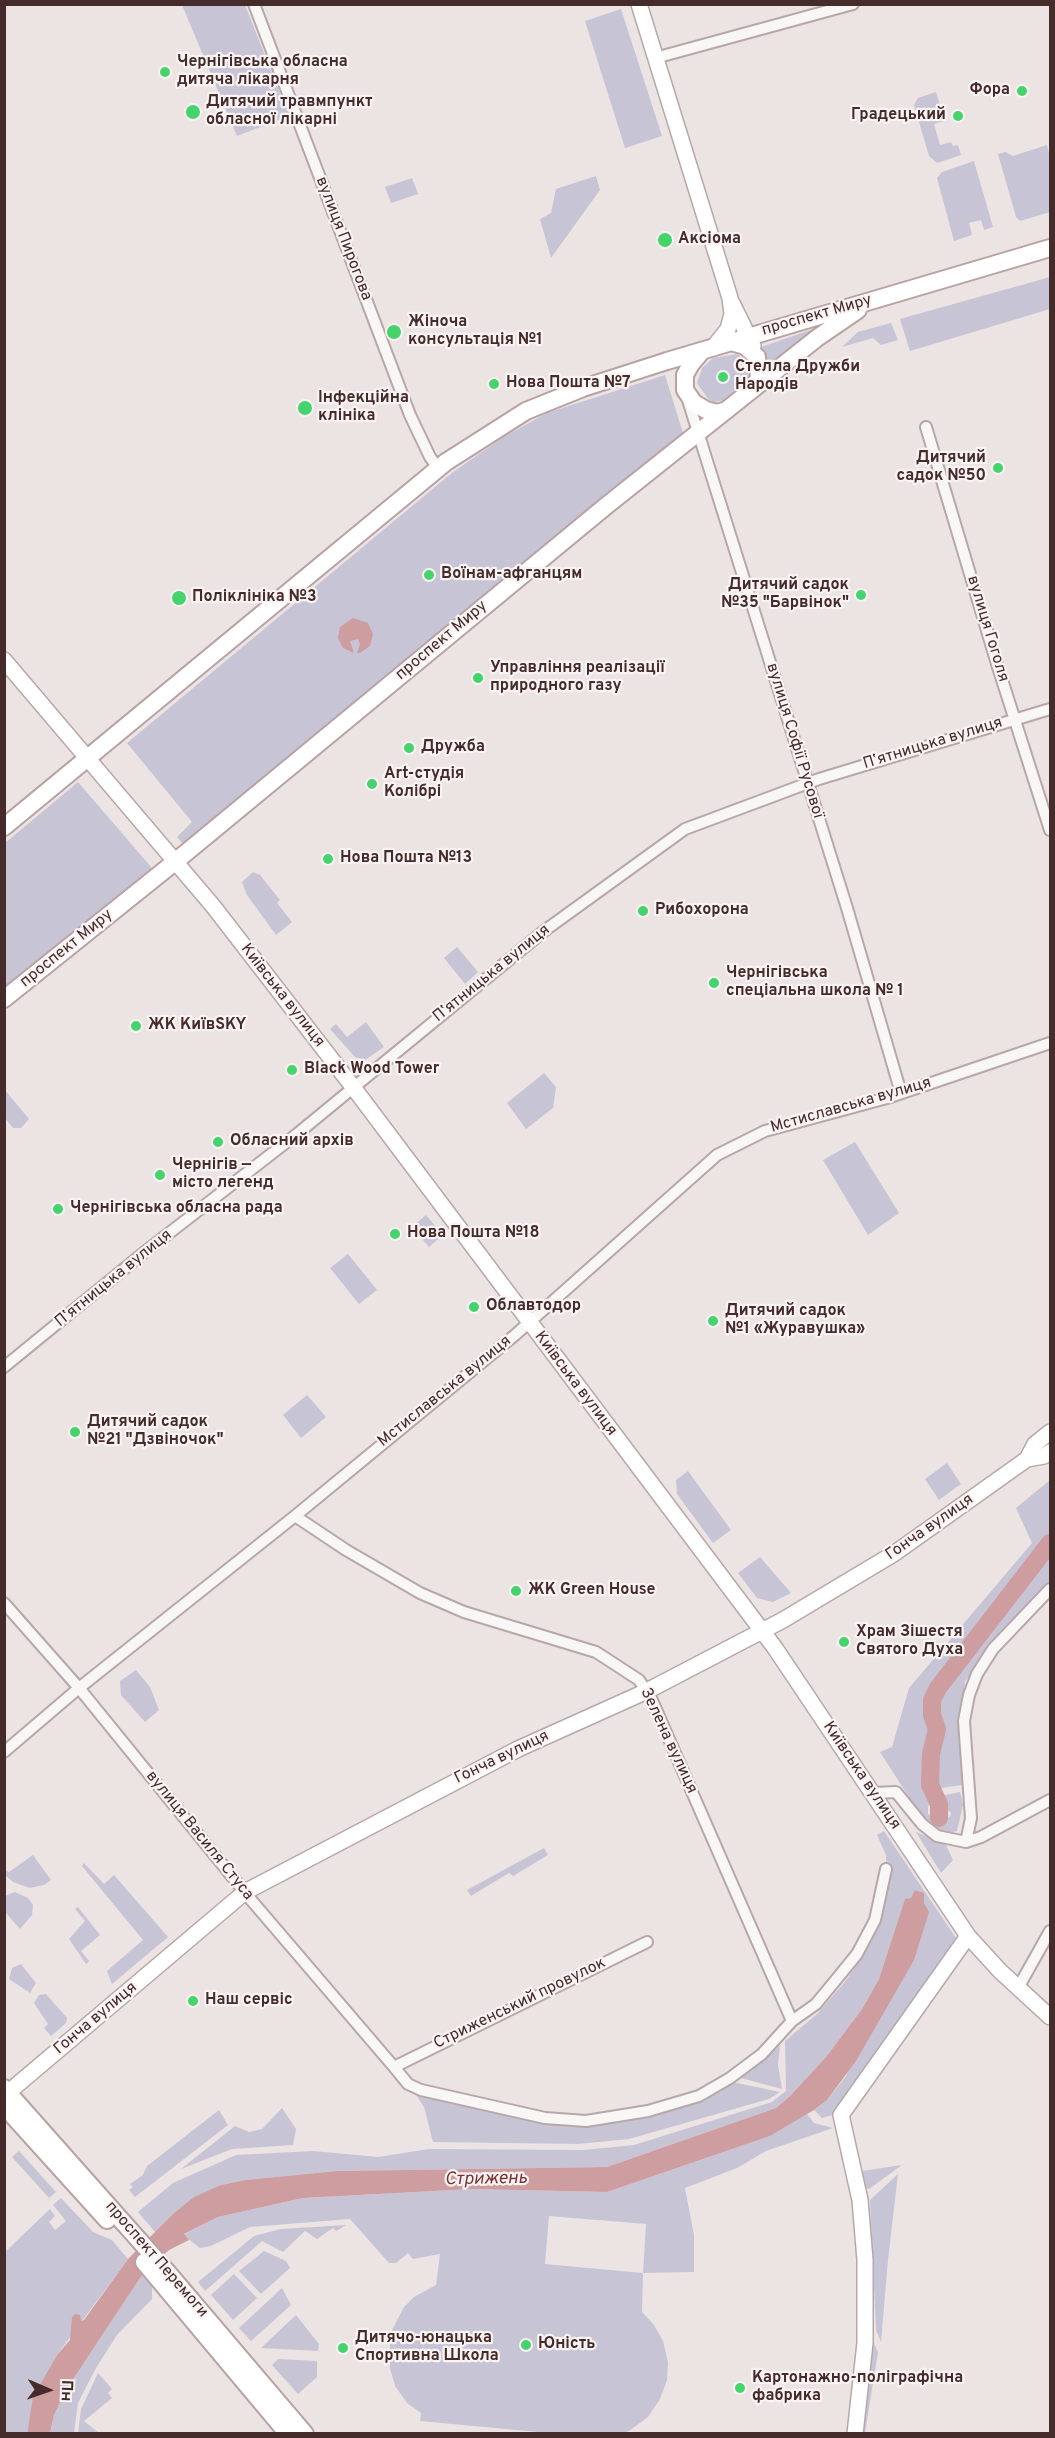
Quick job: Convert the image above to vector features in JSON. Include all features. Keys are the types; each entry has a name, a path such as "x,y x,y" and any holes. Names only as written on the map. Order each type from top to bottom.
{"main road":[{"path":"639,4 730,298 757,357 759,378 752,390"},
{"name":"проспект Миру","path":"4,827 439,469 480,439 526,411 583,388 749,336 1050,248"},
{"name":"проспект Миру","path":"4,999 176,861 535,564 752,390 844,318 888,295"},
{"path":"727,410 717,413 706,410 694,402 685,390 685,375 691,364 728,329 732,314 730,298"},
{"path":"731,342 745,346 757,357"},
{"name":"Київська вулиця","path":"4,660 176,861 353,1087 762,1631 874,1793 950,1912 968,1936 1018,1988 1050,2017"},
{"name":"Гонча вулиця","path":"1027,1459 1035,1444 1050,1432"},
{"name":"Гонча вулиця","path":"5,2096 245,1892 518,1749 647,1691 762,1631 896,1554 1027,1459 1044,1456 1050,1452"},
{"path":"855,2433 865,2343 865,2260 860,2200 842,2115 968,1936"},
{"name":"проспект Перемоги","path":"5,2096 305,2433"},
{"name":"проспект Перемоги","path":"165,2278 288,2433"}],"street":[{"name":"вулиця Пирогова","path":"254,4 410,415 430,457 439,469"},
{"path":"655,58 853,4"},
{"name":"вулиця Софії Русової","path":"685,390 870,983 901,1093"},
{"name":"вулиця Гоголя","path":"927,427 1050,830"},
{"name":"Пʼятницька вулиця","path":"4,1367 544,931 685,829 807,783 1050,709"},
{"name":"Мстиславська вулиця","path":"4,1752 79,1688 295,1516 529,1323 717,1155 765,1131 901,1093 1050,1043"},
{"name":"Зелена вулиця","path":"295,1516 345,1550 420,1593 464,1612 596,1652 639,1680 647,1691 792,2022"},
{"path":"966,1842 971,1818 964,1722 969,1695 977,1674 993,1649 1050,1589"},
{"name":"вулиця Василя Стуса","path":"4,1603 79,1688 245,1892 408,2084 421,2090 533,2116 586,2121 648,2111 699,2096 730,2078 754,2060 792,2022 816,2004 857,1954 875,1920 886,1869"},
{"path":"874,1793 896,1792 922,1824 937,1836 966,1842 981,1837 1050,1800"},
{"path":"1018,1988 1050,1931"},
{"name":"Стриженський провулок","path":"394,2067 647,1942"}],"shaded area":[{"path":"182,5 245,5 289,116 237,136"},
{"path":"621,9 662,136 625,148 585,21"},
{"path":"936,92 945,121 934,124 940,145 951,142 953,146 958,145 961,155 937,163 929,156 914,105 918,98"},
{"path":"1047,145 1050,157 1050,212 1020,221 1016,217 998,154 1005,152 1013,156"},
{"path":"974,161 993,227 984,230 981,220 969,223 972,235 954,241 937,178 942,172"},
{"path":"596,176 600,190 551,258 540,219 551,213 556,189"},
{"path":"412,178 418,194 391,203 385,187"},
{"path":"1050,277 1050,309 910,351 900,319"},
{"path":"891,323 898,340 881,345 873,338 842,347 858,332"},
{"path":"822,326 770,367 761,347"},
{"path":"737,354 748,362 750,370 745,386 727,400 714,402 708,399 697,383 702,368 713,358"},
{"path":"665,375 683,433 184,845 177,837 192,822 127,743 453,472 505,436 547,413"},
{"path":"78,782 152,868 5,989 5,843"},
{"path":"253,872 260,875 280,900 277,903 292,922 276,935 247,895 242,882"},
{"path":"457,947 478,972 465,984 444,958"},
{"path":"366,1022 384,1047 365,1060 355,1057 330,1029 336,1024 347,1037"},
{"path":"544,1073 556,1087 553,1108 526,1129 507,1103"},
{"path":"5,1090 29,1119 21,1128 13,1128 5,1118"},
{"path":"855,1142 899,1213 868,1235 823,1160"},
{"path":"426,1215 443,1235 429,1247 412,1227"},
{"path":"348,1254 377,1290 359,1304 330,1268"},
{"path":"307,1395 326,1417 301,1438 283,1415"},
{"path":"947,1463 961,1484 939,1500 925,1479"},
{"path":"688,1471 731,1530 713,1543 677,1494 676,1480"},
{"path":"1050,1480 1050,1582 965,1681 961,1741 962,1785 927,1790 932,1790 935,1803 928,1806 928,1814 944,1819 950,1817 951,1813 941,1805 941,1796 960,1792 963,1805 957,1831 942,1835 928,1827 880,1752 892,1747 909,1688 1032,1543 1016,1508"},
{"path":"760,1557 791,1593 773,1602 757,1598 738,1573"},
{"path":"136,1670 150,1687 159,1710 145,1722 121,1695 120,1681"},
{"path":"884,1831 956,1938 832,2115 822,2118 814,2110 827,2100 846,2076 924,1903 923,1893 916,1890 911,1898 905,1900 879,1979 862,2009 826,2057 776,2108 607,2167 337,2171 245,2180 221,2185 173,2214 156,2233 138,2212 173,2183 236,2155 313,2151 378,2157 429,2149 583,2150 634,2145 772,2102 786,2091 785,2041 817,2014 844,1983 863,1956 875,1920 886,1869 886,1855 877,1835"},
{"path":"916,1832 946,1845 953,1860 941,1873"},
{"path":"544,1848 548,1855 513,1876 509,1873 471,1896 467,1890"},
{"path":"33,1855 51,1880 44,1885 30,1888 13,1882 5,1875 5,1870 9,1872"},
{"path":"84,1863 104,1884 114,1875 168,1937 112,1984 107,1971 143,1940 82,1866"},
{"path":"15,1892 28,1898 33,1905 32,1915 20,1929 5,1912 5,1896"},
{"path":"78,1907 100,1935 81,1951 89,1961 86,1964 69,1939 85,1921 75,1909"},
{"path":"21,1964 36,1983 30,1993 9,1979 12,1968"},
{"path":"46,1994 67,2018 66,2023 51,2036 44,2028 48,2024 34,2003 39,1995"},
{"path":"780,2046 778,2065 782,2089 741,2078"},
{"path":"732,2082 780,2092 769,2099 629,2139 578,2144 433,2142 424,2107 415,2093 513,2117 585,2125"},
{"path":"282,2108 296,2129 293,2145 232,2149 181,2169 235,2126 249,2132 262,2129"},
{"path":"219,2110 228,2125 135,2197 129,2190 133,2187 130,2184 143,2175 147,2166"},
{"name":"Юність","path":"807,2114 814,2123 833,2128 766,2151 737,2168 685,2188 694,2235 694,2272 643,2273 642,2312 654,2325 663,2341 668,2362 667,2380 660,2399 648,2417 629,2431 622,2433 549,2433 420,2421 421,2413 407,2403 395,2386 390,2368 390,2334 404,2307 414,2297 436,2285 440,2254 413,2259 408,2253 396,2263 389,2263 350,2219 250,2227 211,2246 200,2248 183,2235 218,2217 303,2198 472,2189 607,2192 770,2136","holes":["549,2216 646,2224 643,2273 545,2264"]},
{"path":"19,2151 56,2192 49,2198 12,2157"},
{"path":"902,2165 869,2189 866,2188 862,2171"},
{"path":"898,2174 881,2342 876,2330 870,2200"},
{"path":"61,2198 93,2232 112,2240 128,2259 57,2355 34,2397 27,2433 5,2434 5,2252 50,2209 55,2216 49,2222 55,2230 66,2221 53,2205"},
{"path":"346,2225 336,2231 333,2228 317,2239 305,2231 283,2252 262,2241 205,2291 198,2282 254,2236 281,2229"},
{"path":"264,2251 286,2261 290,2268 261,2294 239,2271"},
{"path":"234,2274 257,2298 233,2320 211,2295"},
{"path":"142,2275 152,2287 152,2299 117,2335 96,2368 78,2403 74,2433 50,2434 54,2415 66,2390"},
{"path":"282,2288 291,2305 251,2341 239,2328"},
{"path":"296,2315 319,2344 318,2351 261,2348"},
{"path":"873,2341 878,2352 865,2433 862,2434"},
{"path":"278,2359 317,2361 317,2377 298,2394 272,2365"},
{"path":"98,2373 112,2389 108,2393 112,2398 84,2421 99,2433 78,2433 81,2409"}],"water":[{"path":"353,618 368,623 373,634 370,646 360,653 357,653 360,644 358,639 350,641 354,653 343,648 338,638 340,627"},
{"name":"Стрижень","path":"915,1890 924,1893 924,1903 929,1912 914,1960 856,2061 827,2100 814,2110 770,2136 607,2192 472,2189 303,2198 218,2217 184,2234 189,2240 169,2250 142,2275 66,2390 54,2415 50,2433 27,2434 33,2397 57,2355 70,2340 72,2317 75,2314 80,2315 81,2321 84,2320 128,2259 173,2214 194,2197 221,2185 245,2180 337,2171 607,2167 776,2108 826,2057 862,2009 879,1979 905,1899 911,1898"}],"waterway":[{"name":"Стрижень","path":"939,1818 939,1804 930,1785 931,1754 937,1729 932,1715 932,1700 938,1688 1050,1543"}],"place":[{"name":"Чернігівська обласна дитяча лікарня","path":"165,72"},
{"name":"Фора","path":"1022,91"},
{"name":"Дитячий травмпункт обласної лікарні","path":"193,112"},
{"name":"Градецький","path":"958,116"},
{"name":"Аксіома","path":"665,240"},
{"name":"Жіноча консультація №1","path":"394,332"},
{"name":"Стелла Дружби Народiв","path":"723,377"},
{"name":"Нова Пошта №7","path":"494,384"},
{"name":"Інфекційна клініка","path":"305,408"},
{"name":"Дитячий садок №50","path":"998,468"},
{"name":"Воїнам-афганцям","path":"429,575"},
{"name":"Дитячий садок №35 \"Барвінок\"","path":"861,595"},
{"name":"Поліклініка №3","path":"179,598"},
{"name":"Управління реалізації природного газу","path":"478,678"},
{"name":"Дружба","path":"409,748"},
{"name":"Art-студія Колібрі","path":"372,784"},
{"name":"Нова Пошта №13","path":"328,859"},
{"name":"Рибохорона","path":"643,911"},
{"name":"Чернігівська спеціальна школа № 1","path":"714,983"},
{"name":"ЖК КиївSKY","path":"136,1026"},
{"name":"Black Wood Tower","path":"292,1070"},
{"name":"Обласний архів","path":"218,1142"},
{"name":"Чернігів — місто легенд","path":"160,1175"},
{"name":"Чернігівська обласна рада","path":"58,1209"},
{"name":"Нова Пошта №18","path":"395,1234"},
{"name":"Облавтодор","path":"474,1307"},
{"name":"Дитячий садок №1 «Журавушка»","path":"713,1321"},
{"name":"Дитячий садок №21 \"Дзвіночок\"","path":"75,1432"},
{"name":"ЖК Green House","path":"516,1591"},
{"name":"Храм Зішестя Святого Духа","path":"844,1642"},
{"name":"Наш сервіс","path":"193,2001"},
{"name":"Юність","path":"526,2345"},
{"name":"Дитячо-юнацька Спортивна Школа","path":"343,2348"},
{"name":"Картонажно-поліграфічна фабрика","path":"740,2388"}]}
